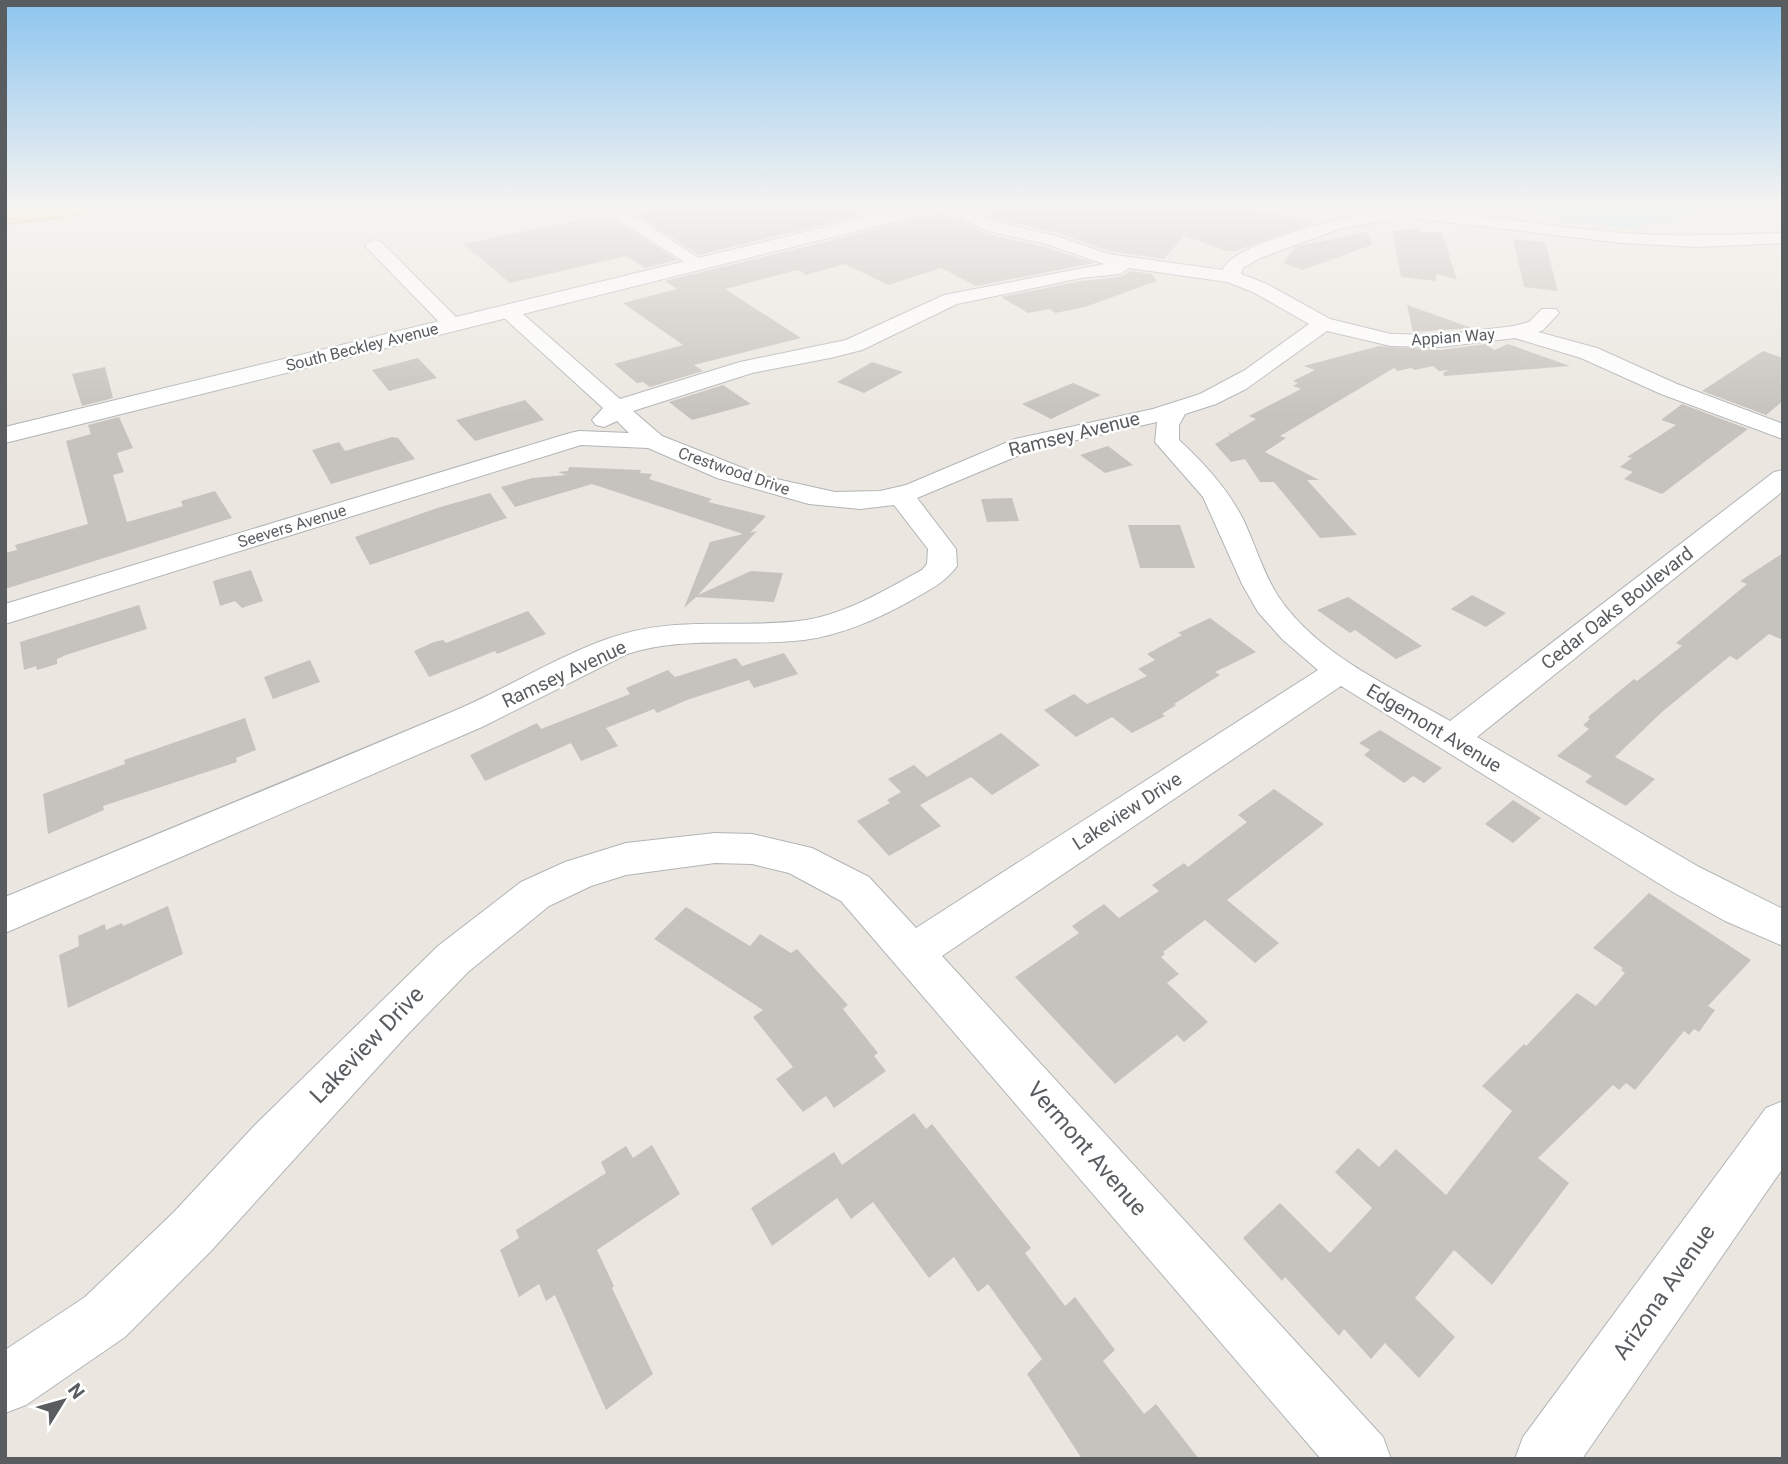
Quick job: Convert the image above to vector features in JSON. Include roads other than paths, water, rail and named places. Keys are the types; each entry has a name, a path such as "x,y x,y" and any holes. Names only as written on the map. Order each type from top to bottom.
{"street":[{"path":"402,277 452,324"},
{"name":"South Beckley Avenue","path":"5,435 645,277"},
{"name":"Seevers Avenue","path":"579,438 617,408 748,368 854,345 951,299 1031,277"},
{"name":"Appian Way","path":"1232,277 1260,288 1323,324 1391,340 1458,340 1516,332 1536,326 1549,313"},
{"name":"Crestwood Drive","path":"509,311 653,440 674,451 782,490 820,498 860,501 901,495"},
{"name":"Ramsey Avenue","path":"5,916 470,718 625,644 643,638 686,633 803,630 844,621 867,612 932,576 942,566 942,549 901,495 934,485 996,453 1025,444 1095,430 1170,425 1323,324"},
{"name":"Appian Way","path":"1516,332 1588,353 1669,389 1783,432"},
{"path":"1095,430 1170,425"},
{"name":"Edgemont Avenue","path":"1170,425 1228,516 1258,588 1269,606 1313,650 1340,671 1685,879 1740,909 1783,928"},
{"name":"Seevers Avenue","path":"5,614 579,438 617,438"},
{"name":"Crestwood Drive","path":"617,438 653,440"},
{"name":"Cedar Oaks Boulevard","path":"1452,738 1783,478"},
{"name":"Lakeview Drive","path":"914,952 1340,671"},
{"name":"Lakeview Drive","path":"5,1384 105,1317 192,1232 272,1143 453,959 535,894 579,873 626,859 675,852 752,849 798,859"},
{"name":"Vermont Avenue","path":"798,859 855,889 914,952 1361,1459"},
{"name":"Arizona Avenue","path":"1545,1459 1783,1125"}]}
